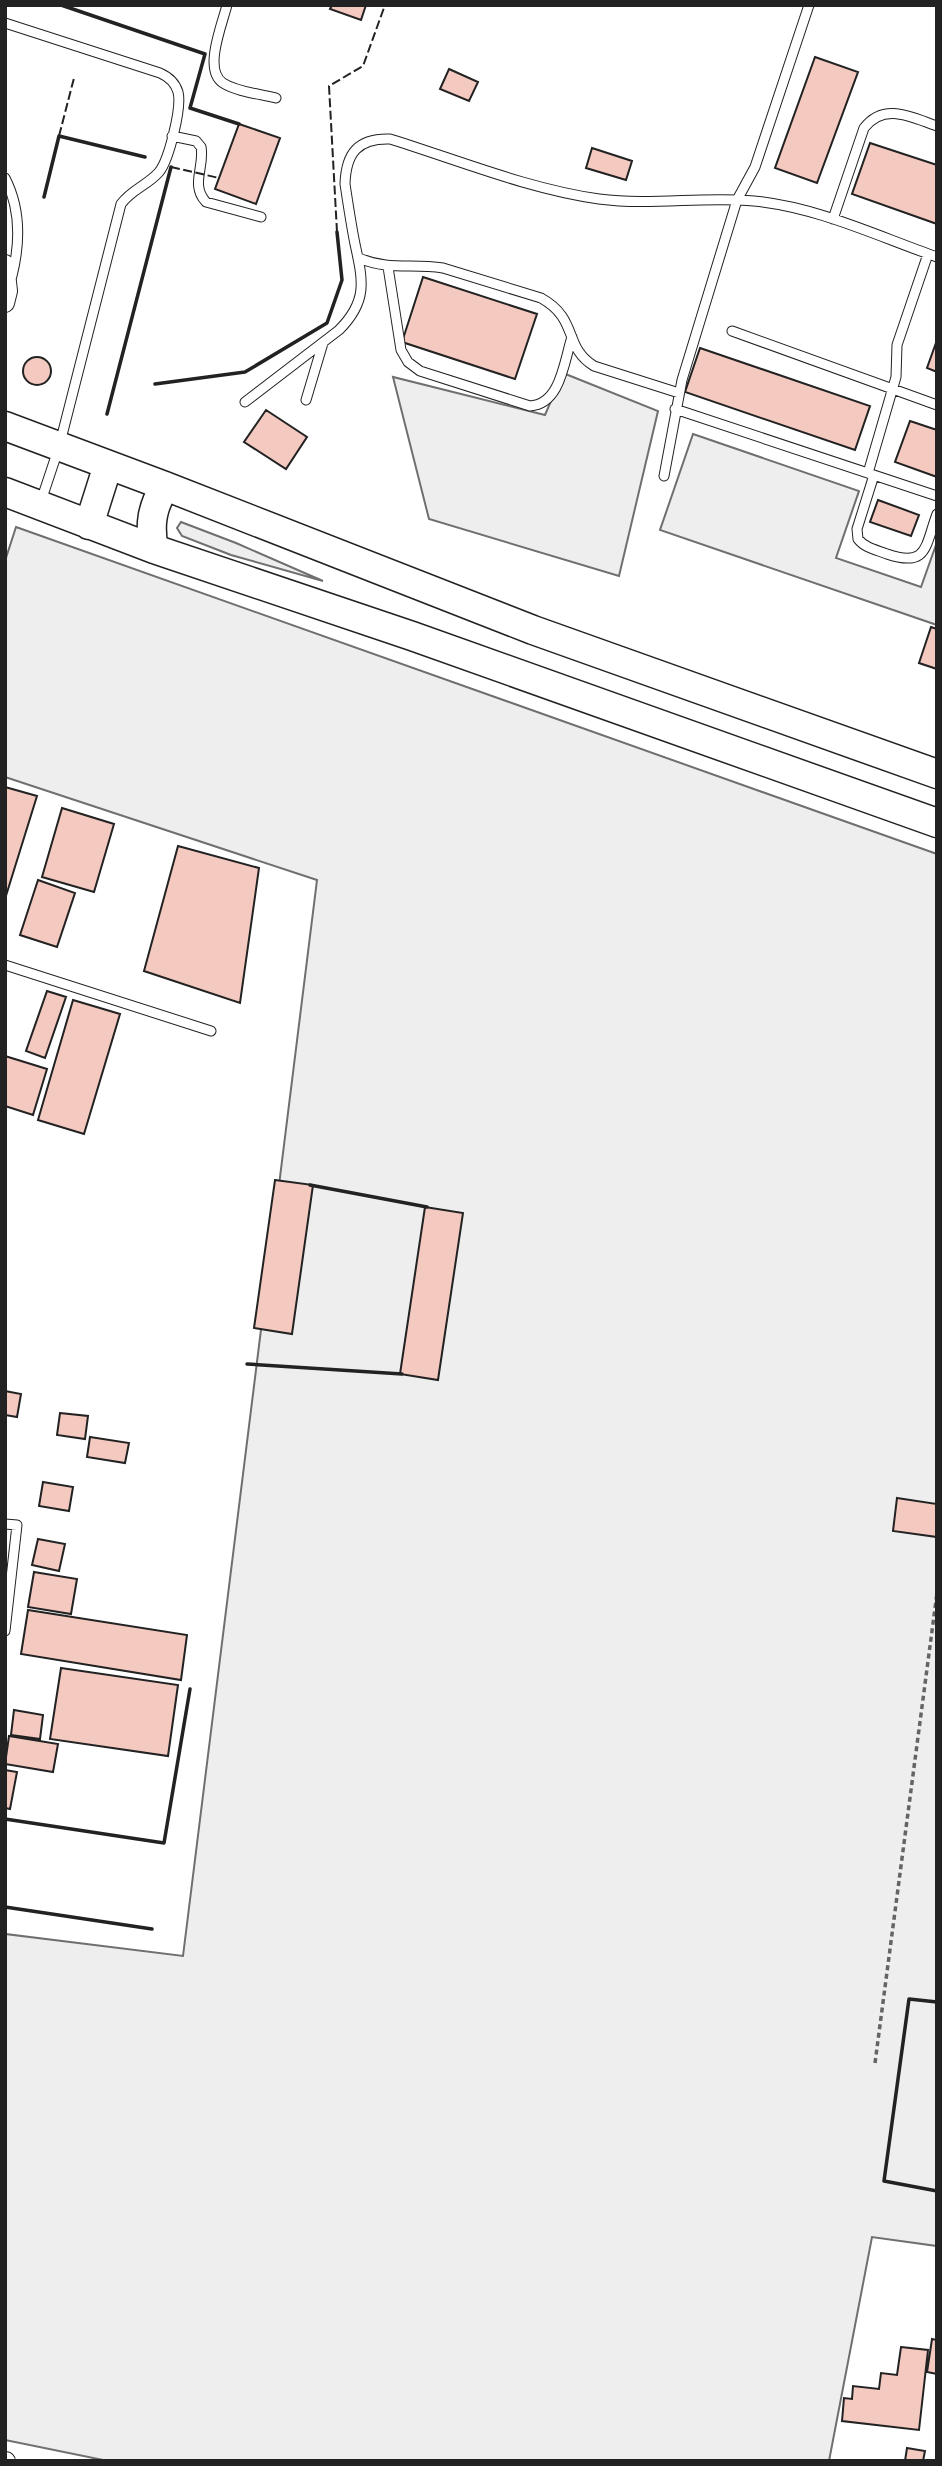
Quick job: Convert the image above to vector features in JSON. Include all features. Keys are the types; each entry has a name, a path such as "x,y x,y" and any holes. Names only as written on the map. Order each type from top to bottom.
{"main road":[{"path":"5,426 533,630 937,774"},
{"path":"89,525 108,465"},
{"path":"154,549 152,516 165,486"},
{"path":"5,492 154,549 412,636 937,823"}],"street":[{"path":"5,264 7,297"}],"lane":[{"path":"227,5 212,64 216,77 228,85 276,98"},
{"path":"664,476 679,393 737,200 755,167 809,5"},
{"path":"5,23 167,76 178,89 179,97 166,162 160,170 127,195 121,204 59,447 40,506"},
{"path":"833,219 864,128 870,121 876,116 893,112 937,126"},
{"path":"172,136 196,141 201,147 197,184 201,197 206,202 261,217"},
{"path":"244,402 323,344 346,323 358,303 362,281 345,171 348,159 355,149 377,138 390,139 537,185 599,199 663,203 737,200 773,203 833,219 932,256 897,345 896,377 857,529 858,539 865,546 906,560 917,557 925,549 937,514"},
{"path":"5,178 14,202 18,242 7,297"},
{"path":"359,258 388,267 443,268 541,298 563,315 579,354 594,366 679,393"},
{"path":"388,267 401,350 408,362 421,371 530,407 537,406 553,395 572,336"},
{"path":"732,331 937,405"},
{"path":"306,400 323,344"},
{"path":"675,409 937,496"},
{"path":"5,965 211,1031"},
{"path":"5,1524 17,1525 5,1631"}],"path":[{"path":"875,2063 937,1593"}],"shaded area":[{"path":"563,373 658,411 619,576 429,519 393,377 545,415"},
{"path":"693,434 859,491 836,558 921,587 937,542 937,625 660,530"},
{"path":"181,522 323,581 231,555 182,536 177,528"},
{"path":"16,527 937,854 937,2246 872,2237 829,2461 108,2461 5,2440 5,1934 183,1956 317,880 5,777 5,561"}],"building":[{"path":"332,5 366,5 361,20 330,9"},
{"path":"815,57 858,72 817,183 775,168"},
{"path":"449,69 478,82 469,101 440,89"},
{"path":"239,124 280,138 256,204 215,189"},
{"path":"870,143 937,165 937,224 852,194"},
{"path":"592,148 632,161 626,180 586,168"},
{"path":"423,277 537,314 515,379 402,342"},
{"path":"937,340 937,372 927,368"},
{"path":"700,348 870,406 855,450 685,392"},
{"path":"37,357 47,361 51,371 47,381 37,385 27,381 23,371 27,361"},
{"path":"266,410 307,437 286,469 244,442"},
{"path":"910,421 937,430 937,477 895,462"},
{"path":"878,500 919,515 911,536 870,522"},
{"path":"931,627 937,629 937,669 919,663"},
{"path":"5,787 37,796 5,899"},
{"path":"62,808 114,824 94,892 42,877"},
{"path":"178,846 259,868 240,1003 144,971"},
{"path":"38,880 75,893 57,947 20,935"},
{"path":"47,991 66,997 45,1058 26,1051"},
{"path":"73,1000 120,1014 84,1134 38,1120"},
{"path":"5,1056 47,1069 33,1115 5,1106"},
{"path":"275,1180 313,1185 292,1334 254,1328"},
{"path":"425,1207 463,1213 438,1380 400,1374"},
{"path":"5,1391 21,1394 17,1417 5,1415"},
{"path":"60,1413 88,1416 85,1439 57,1435"},
{"path":"90,1437 129,1443 125,1463 87,1457"},
{"path":"43,1482 73,1487 69,1511 39,1506"},
{"path":"897,1498 937,1504 937,1537 893,1531"},
{"path":"38,1539 65,1544 59,1571 32,1565"},
{"path":"34,1572 77,1579 71,1614 28,1607"},
{"path":"28,1610 187,1635 181,1680 21,1654"},
{"path":"61,1668 178,1685 168,1756 50,1739"},
{"path":"14,1710 43,1715 40,1739 11,1735"},
{"path":"9,1736 58,1744 53,1772 5,1764"},
{"path":"5,1770 17,1772 10,1809 5,1808"},
{"path":"932,2339 937,2340 937,2374 927,2372"},
{"path":"901,2347 928,2350 919,2430 842,2421 844,2398 852,2399 853,2386 879,2389 881,2373 897,2375"},
{"path":"907,2448 925,2451 923,2461 905,2461"}],"fence":[{"path":"337,232 329,86 363,66 385,5"},
{"path":"59,136 74,78"},
{"path":"171,167 219,178"}],"wall":[{"path":"61,5 205,54 190,108 239,124"},
{"path":"44,197 59,136 145,157"},
{"path":"107,414 171,167"},
{"path":"155,384 245,372 327,323 342,280 337,232"},
{"path":"310,1185 427,1207"},
{"path":"247,1364 402,1374"},
{"path":"5,1819 164,1843 190,1689"},
{"path":"5,1907 152,1929"},
{"path":"937,2002 909,1999 884,2181 937,2191"}]}
